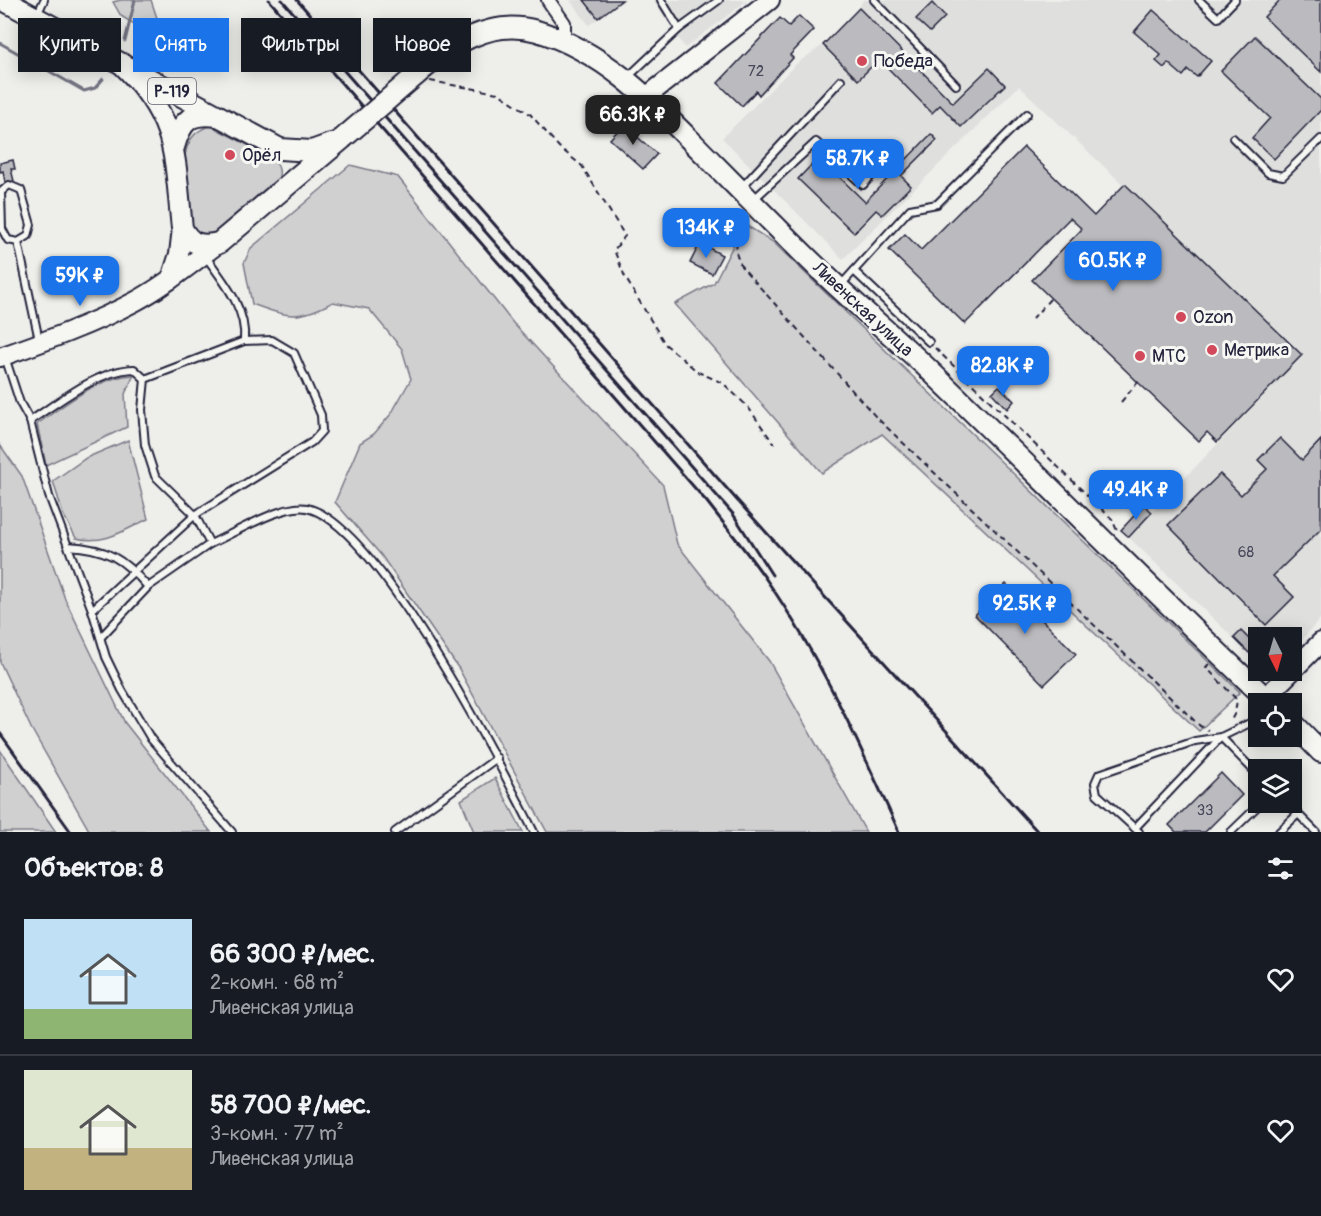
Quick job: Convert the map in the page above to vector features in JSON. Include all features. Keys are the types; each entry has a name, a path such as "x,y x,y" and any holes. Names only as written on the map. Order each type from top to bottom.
{"main road":[{"name":"Р-119","path":"3,0 35,18"},
{"path":"645,97 770,0"},
{"name":"Ливенская улица","path":"211,248 441,53 472,36 498,28 522,27 564,40 606,63 645,97 839,288 942,382 1262,693"},
{"name":"Р-119","path":"121,64 280,149 312,151 342,139"},
{"name":"Р-119","path":"124,66 156,104 174,147 182,228"},
{"name":"Р-119","path":"174,147 178,131 188,119 200,114 220,116"},
{"path":"280,149 291,163 290,182"},
{"path":"182,228 186,237 193,242 211,248"},
{"path":"171,279 179,254 182,228"},
{"path":"2,356 39,343 136,301 171,279 211,248"},
{"path":"1275,693 1321,642"},
{"path":"1302,732 1321,752"}],"street":[{"path":"548,0 564,23 564,40"}],"lane":[{"path":"35,18 45,0"},
{"path":"661,0 679,29"},
{"path":"625,80 679,29 718,0"},
{"path":"874,0 956,85"},
{"path":"1199,0 1218,18 1235,0"},
{"path":"746,195 841,80"},
{"path":"839,288 910,209 938,204 1027,114"},
{"path":"1233,138 1268,173 1283,176 1321,140"},
{"path":"746,195 816,142 863,185 878,170"},
{"path":"9,185 21,190 31,225 28,236 18,242 8,240 2,229 1,192 9,185"},
{"path":"18,242 39,343"},
{"path":"211,248 246,325 244,341"},
{"path":"854,271 929,342"},
{"path":"92,610 195,515 312,442 322,431 321,416 294,353 272,340 244,341 145,379"},
{"path":"2,356 20,403 30,421 49,496 92,610 106,657 122,690 151,739 232,832"},
{"path":"30,421 77,390 123,370 134,369 145,379"},
{"path":"145,379 142,410 145,445 155,476 195,515 210,544"},
{"path":"101,637 148,587 210,544 290,507 307,508 324,516 356,542 426,636 497,758 534,832"},
{"path":"68,546 92,547 110,553 134,571 148,587"},
{"path":"1221,737 1137,830 1097,794 1095,783 1100,774 1196,741 1221,737 1248,724"},
{"path":"1221,737 1248,765"},
{"path":"395,832 497,758"},
{"path":"1231,832 1251,813"},
{"path":"1280,832 1298,814 1316,832"}],"path":[{"path":"415,76 433,83 498,93 530,114 559,147 582,166 625,236 614,250 625,277 665,344 698,372 723,384 748,407 774,444"},
{"path":"746,195 739,216 736,253 741,266 876,417 1200,726"},
{"path":"1032,319 1051,298"},
{"path":"1121,402 1138,382"},
{"path":"1220,653 1206,667 1237,700 1236,713 1221,737"}],"shaded area":[{"path":"151,0 157,18 133,18 133,24 121,16 113,2"},
{"path":"570,0 625,0 589,25"},
{"path":"653,0 748,0 685,48"},
{"path":"863,0 1321,0 1321,618 1302,640 1302,627 1248,627 1248,652 1121,530 1152,512 1301,357 1292,345 1019,86 843,259 722,138 796,64 823,45 858,80 895,43 859,8"},
{"path":"211,126 269,156 279,170 279,178 275,187 214,236 198,235 191,228 184,185 185,154 190,142 198,132"},
{"path":"350,165 398,177 513,323 663,485 677,544 769,661 866,832 547,832 459,669 381,555 335,502 360,443 374,434 391,414 411,379 402,349 369,309 333,302 311,312 293,315 252,304 244,263 251,248"},
{"path":"744,224 773,242 1240,692 1199,731 882,434 822,473 675,304 714,283"},
{"path":"134,375 125,394 127,427 46,465 37,424 95,386 108,380"},
{"path":"128,440 148,519 104,538 86,540 76,538 63,514 53,481 86,458"},
{"path":"0,445 22,476 65,599 125,723 211,832 90,832 31,728 0,662"},
{"path":"0,750 56,832 0,832"},
{"path":"495,778 523,832 474,832 461,800"}],"building":[{"path":"584,0 622,0 598,18"},
{"path":"1280,0 1321,0 1321,72 1264,17"},
{"path":"932,3 945,17 930,32 916,19"},
{"path":"859,8 953,103 989,68 1005,85 961,127 940,105 932,113 879,59 858,80 823,45"},
{"path":"1153,10 1211,61 1197,77 1188,70 1183,76 1168,63 1164,68 1156,61 1161,55 1134,32"},
{"path":"799,16 814,30 790,55 793,58 759,95 756,91 742,106 718,83 780,18 789,26"},
{"path":"1255,36 1321,99 1321,110 1274,159 1252,138 1270,118 1221,71"},
{"path":"626,122 636,132 634,134 657,154 643,169 610,139"},
{"path":"931,134 937,140 901,176 911,186 882,215 876,210 854,233 798,179 819,157 865,202"},
{"path":"1024,147 1094,216 1125,184 1302,355 1217,442 1207,432 1199,441 1032,280 1082,229 1070,218 965,324 889,250 905,234 921,250"},
{"path":"13,160 15,169 11,169 14,181 5,182 3,171 0,172 0,163"},
{"path":"700,243 722,255 712,274 690,263"},
{"path":"999,386 1014,401 1007,409 992,393"},
{"path":"1280,438 1302,460 1321,440 1321,529 1273,576 1294,597 1266,625 1168,525 1220,474 1241,495 1267,469 1258,460"},
{"path":"1144,505 1152,512 1129,537 1121,530"},
{"path":"1006,584 1076,654 1044,685 975,615"},
{"path":"1241,631 1248,638 1248,652 1234,638"},
{"path":"1221,773 1242,795 1205,832 1176,832 1169,825"}],"waterway":[{"path":"125,41 135,0"},
{"path":"0,43 84,91 95,88 103,79"}],"railway":[{"path":"269,0 707,502 746,551 788,612 823,673 899,832"},
{"path":"282,0 733,514 772,575"},
{"path":"297,0 736,499 1038,832"},
{"path":"0,733 71,832"}],"place":[{"name":"Победа","path":"862,61"},
{"name":"Орёл","path":"230,155"},
{"name":"Ozon","path":"1181,317"},
{"name":"Метрика","path":"1212,350"},
{"name":"МТС","path":"1140,356"}]}
